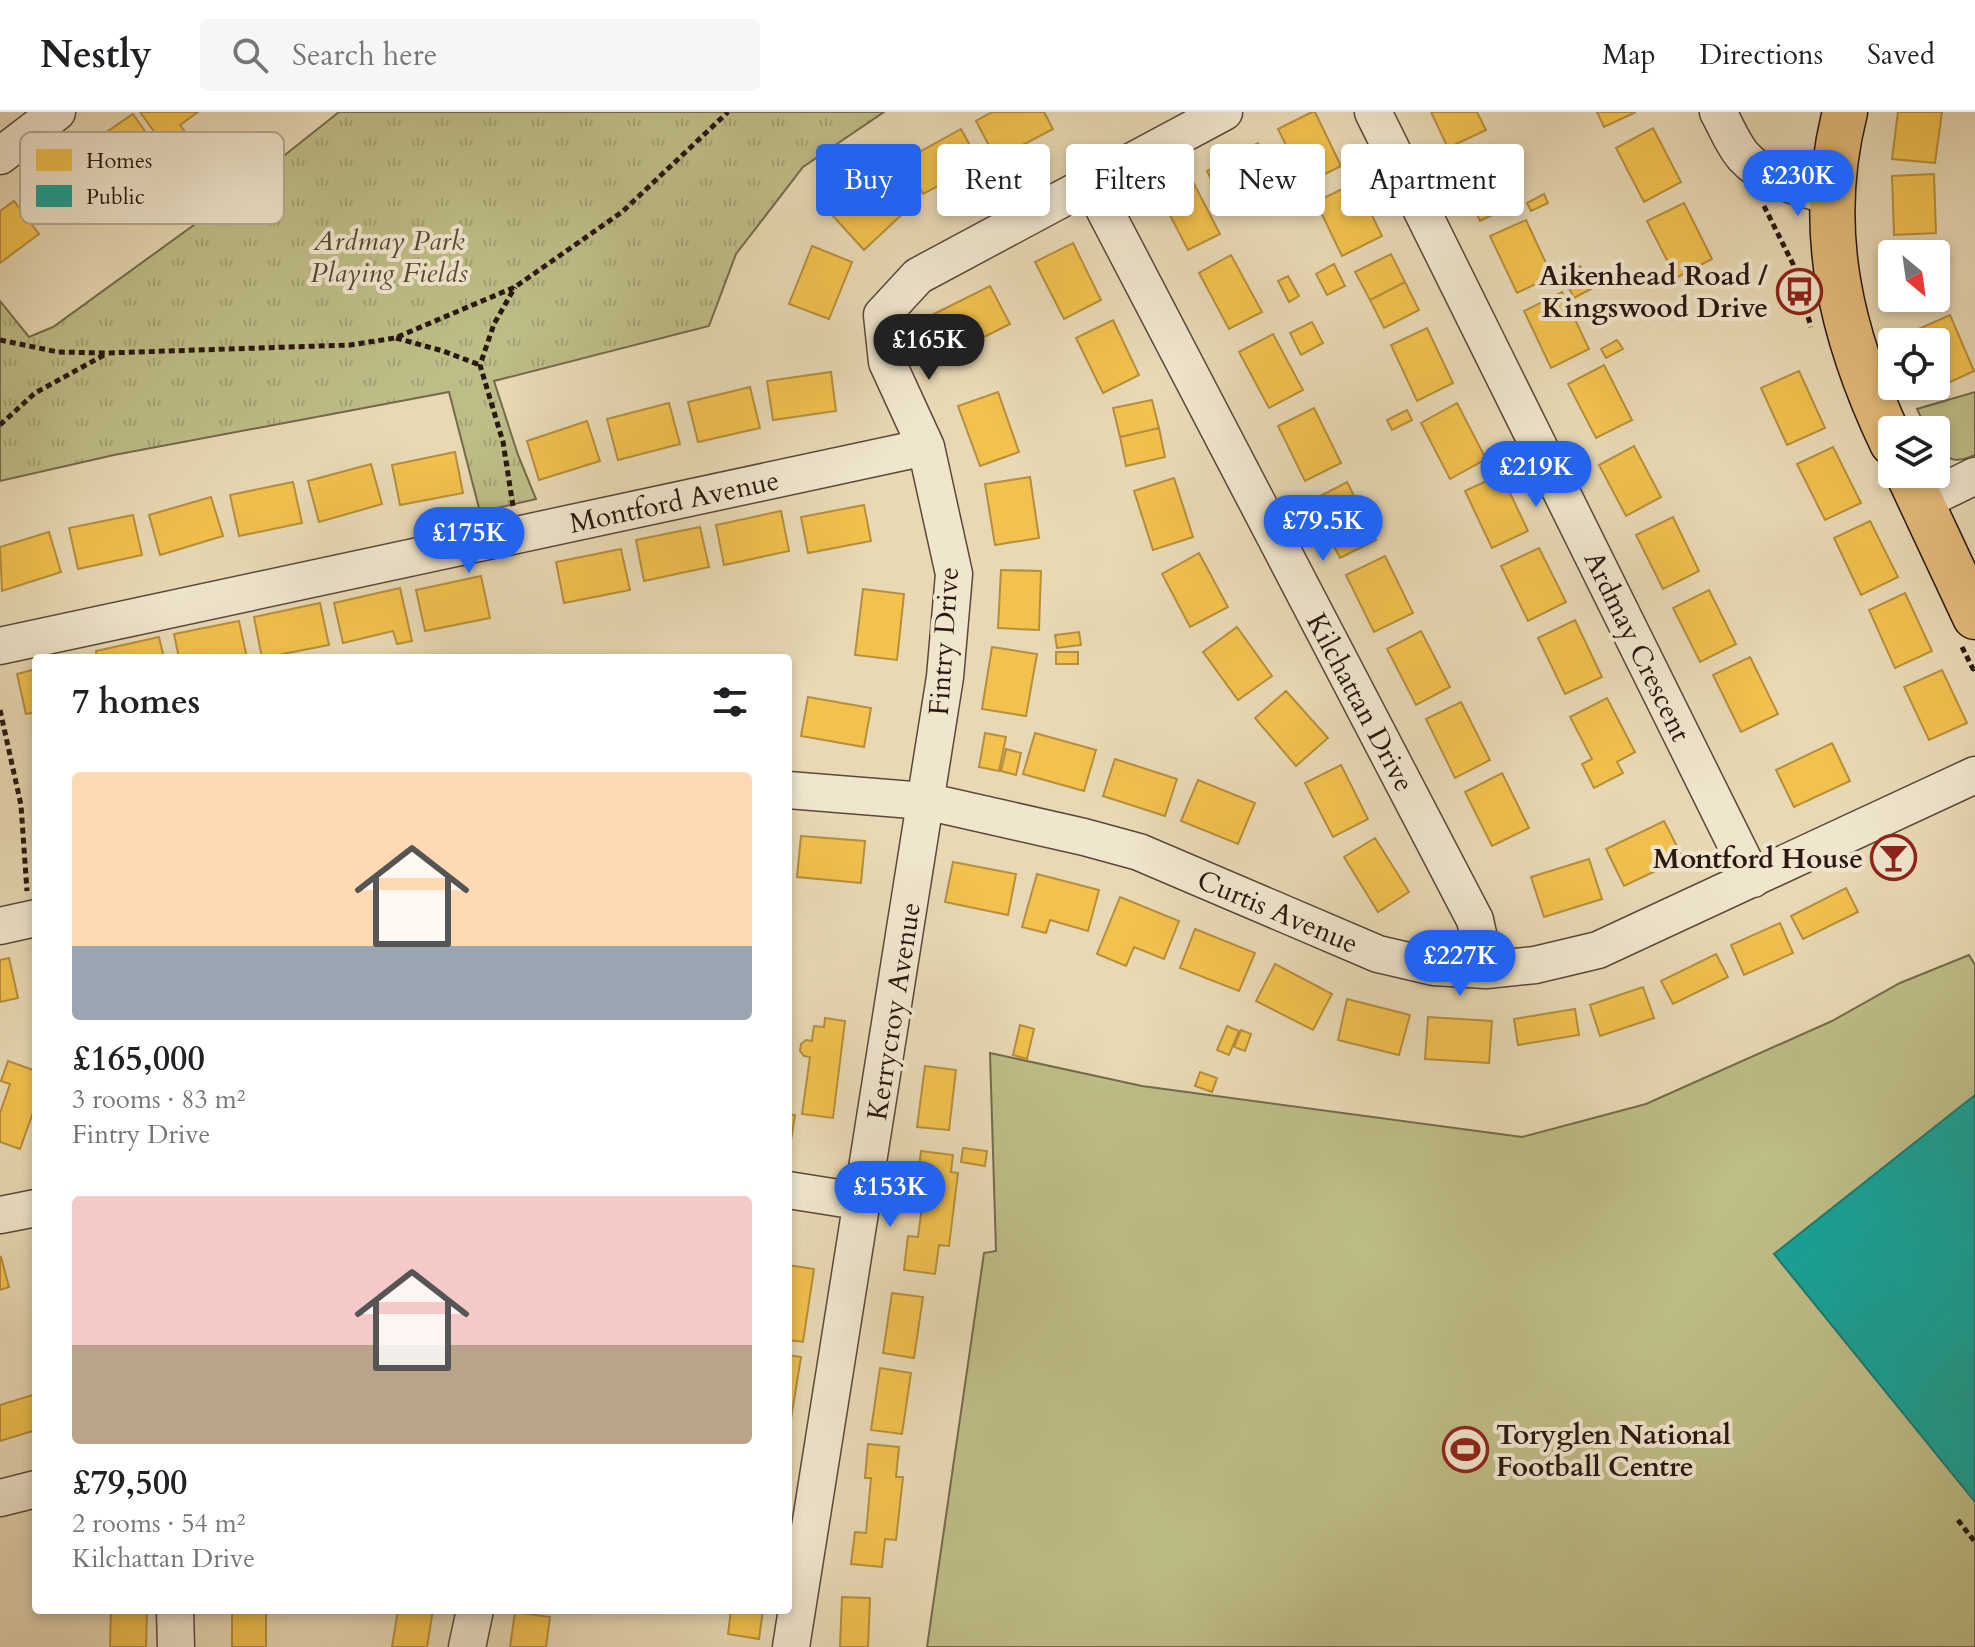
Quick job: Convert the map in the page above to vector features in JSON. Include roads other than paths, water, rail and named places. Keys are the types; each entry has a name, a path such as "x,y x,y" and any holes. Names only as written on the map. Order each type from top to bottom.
{"main road":[{"path":"1845,112 1836,147 1831,196 1833,251 1845,321 1880,416"},
{"path":"1915,488 1975,617"}],"street":[{"name":"Fintry Drive","path":"1163,144 1224,112"},
{"name":"Ardmay Crescent","path":"1373,112 1753,879"},
{"path":"1718,112 1742,155 1755,166 1795,186 1831,196"},
{"path":"29,132 52,113"},
{"path":"0,156 20,139"},
{"name":"Fintry Drive","path":"925,801 945,677 954,574 926,447 887,362 882,315 918,276 1066,195"},
{"name":"Kilchattan Drive","path":"1108,216 1475,920 1486,970"},
{"name":"Montford Avenue","path":"0,646 926,447"},
{"path":"1950,481 1975,476"},
{"name":"Curtis Avenue","path":"792,790 925,801 1084,837 1139,852 1378,954 1434,967 1486,970 1535,965 1598,950 1975,775"},
{"name":"Kerrycroy Avenue","path":"791,1647 864,1202 925,801"},
{"path":"792,1191 864,1202"},
{"path":"0,1215 32,1209"},
{"path":"0,1498 32,1490"},
{"path":"175,1614 176,1647"},
{"path":"467,1647 474,1614"}],"place":[{"name":"Aikenhead Road / Kingswood Drive","path":"1799,291"},
{"name":"Montford House","path":"1894,858"},
{"name":"Toryglen National Football Centre","path":"1465,1450"}],"park label":[{"name":"Ardmay Park Playing Fields","path":"389,256"}]}
